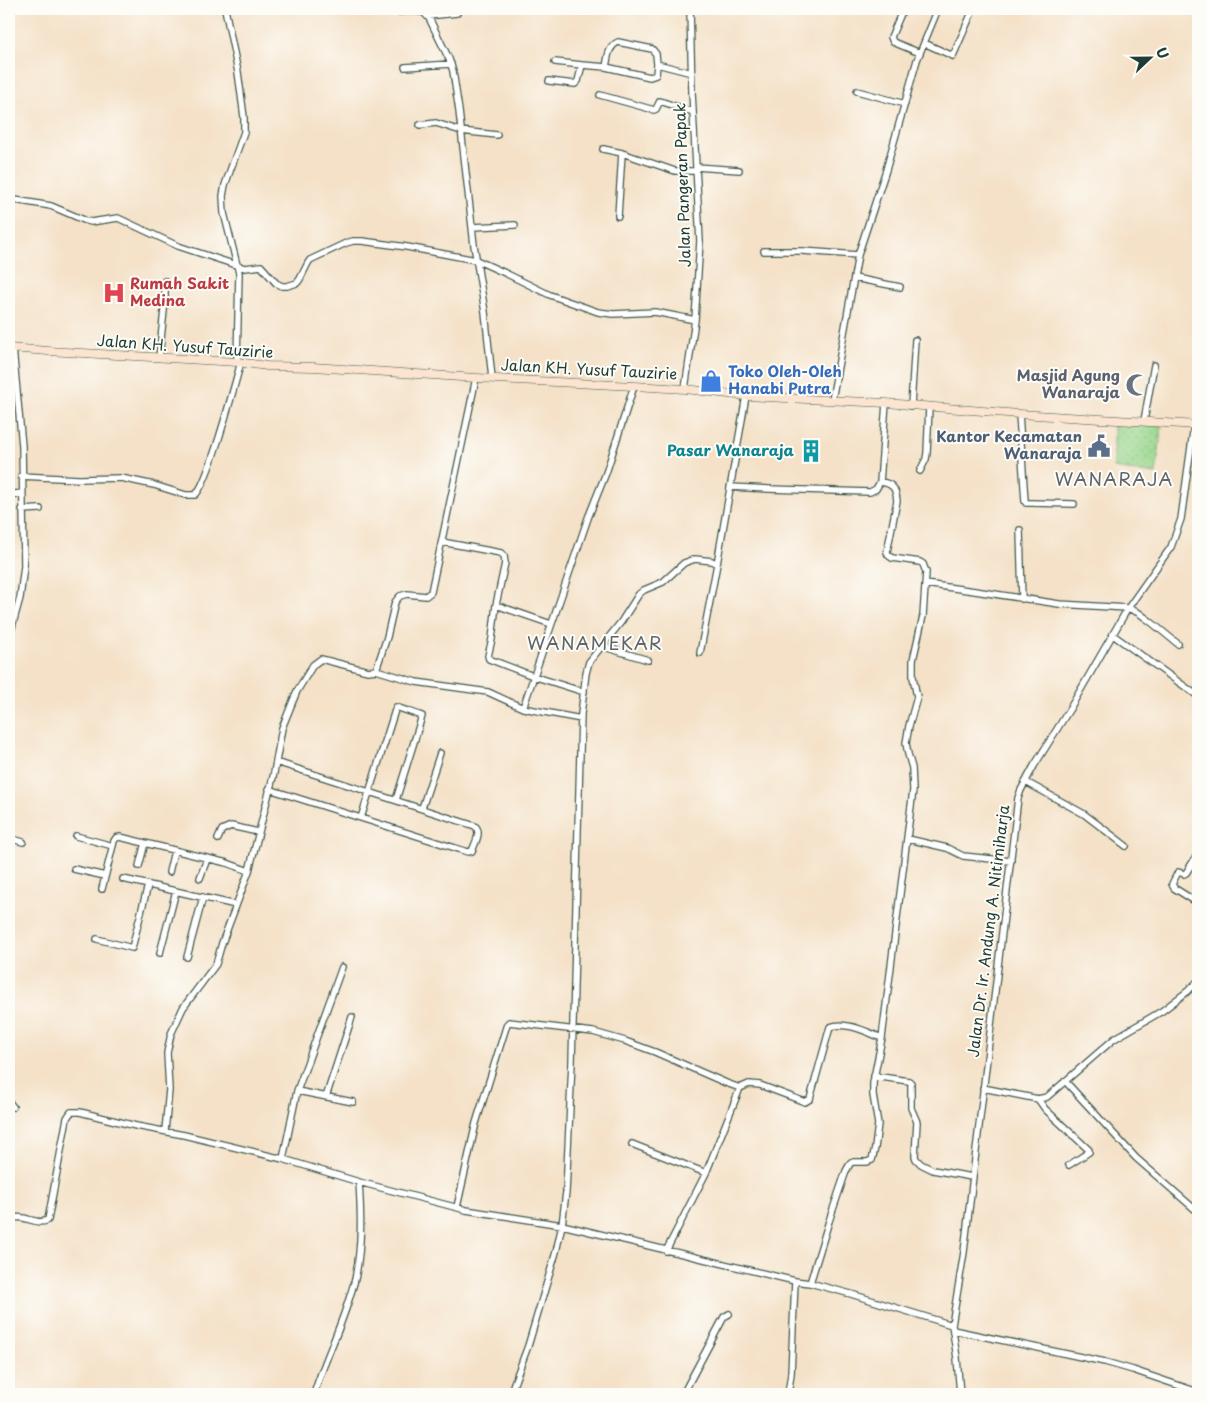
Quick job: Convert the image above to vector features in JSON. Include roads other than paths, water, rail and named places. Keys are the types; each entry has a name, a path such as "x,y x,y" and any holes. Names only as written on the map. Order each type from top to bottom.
{"main road":[{"name":"Jalan KH. Yusuf Tauzirie","path":"11,348 239,362 267,366 313,367 685,389 746,396 886,403 1019,414 1196,425"}],"street":[{"path":"22,476 79,479 121,478 154,485 186,495 195,495 201,490 230,403 239,362 238,266 224,212 223,196 224,185 244,132 244,117 238,72 225,9"},
{"path":"365,9 371,13 413,11 457,13"},
{"name":"Jalan Pangeran Papak","path":"685,389 695,320 700,241 690,9"},
{"path":"903,9 891,40 920,53"},
{"path":"832,400 858,255 886,170 920,53 938,9"},
{"path":"924,43 953,56 972,9"},
{"path":"424,12 445,47 451,64 460,112 472,227 485,312 492,378"},
{"path":"555,62 606,67 652,77 656,75 658,64 656,54 652,49 618,42 610,50 606,67"},
{"path":"405,67 451,64"},
{"path":"658,64 692,73"},
{"path":"549,81 575,84 578,81 582,66"},
{"path":"856,90 905,104"},
{"path":"600,95 654,110 660,101 693,112"},
{"path":"420,125 436,123 461,131 497,134"},
{"path":"604,149 675,170 689,172 696,169 739,170"},
{"path":"618,216 622,153"},
{"path":"9,198 51,206 91,222 118,218 178,246 238,266 248,268 261,266 276,283 282,286 297,283 310,260 346,243 362,241 476,260 550,295 598,312 613,314 655,312 695,320"},
{"path":"472,227 515,225"},
{"path":"764,251 858,255"},
{"path":"854,278 900,287"},
{"path":"159,358 165,301 165,281"},
{"path":"911,406 915,340"},
{"path":"9,638 20,598 24,566 22,446 11,348"},
{"path":"1144,421 1154,364"},
{"path":"376,670 397,599 403,595 426,596 430,594 476,378"},
{"path":"523,708 588,518 606,473 634,386"},
{"path":"700,653 746,396"},
{"path":"730,487 870,492 876,489 880,482 886,403"},
{"path":"920,471 927,453 928,407"},
{"path":"1019,414 1026,503 1074,504"},
{"name":"Jalan Dr. Ir. Andung A. Nitimiharja","path":"960,1394 958,1358 953,1327 964,1252 1018,798 1034,766 1128,608 1171,547 1184,503 1196,425"},
{"path":"810,1283 850,1164 873,1159 878,1124 872,1095 874,1076 882,1038 914,778 906,743 917,697 913,677 913,660 923,616 926,572 923,564 920,562 892,558 887,552 897,501 896,493 891,484 880,482"},
{"path":"9,496 22,493"},
{"path":"22,510 40,509"},
{"path":"1020,530 1022,599"},
{"path":"442,542 501,553 504,556 505,564 496,605 488,658 533,676 584,692"},
{"path":"510,1394 528,1346 562,1226 566,1192 572,1062 581,719 586,673 589,662 621,622 639,594 663,582 684,563 694,559 712,561 717,564"},
{"path":"925,584 1059,604 1128,608 1151,622 1178,644"},
{"path":"496,605 551,624"},
{"path":"1113,635 1198,696"},
{"path":"601,646 648,660"},
{"path":"165,1132 168,1090 167,1053 171,1034 184,1008 216,964 236,905 250,872 276,762 282,728 297,692 315,662 323,659 368,671 376,670 416,682 488,692 523,708 581,719"},
{"path":"361,818 396,707 422,716 396,800"},
{"path":"422,808 440,753"},
{"path":"269,789 468,852 472,851 478,832 478,828 475,826 276,762"},
{"path":"1026,782 1084,814 1126,846"},
{"path":"218,838 222,830 231,826 258,832"},
{"path":"76,836 113,846"},
{"path":"102,889 114,841 120,837 227,863 250,872"},
{"path":"9,838 23,842"},
{"path":"908,839 943,847 963,856 1011,861"},
{"path":"140,866 145,843"},
{"path":"169,872 174,851"},
{"path":"1198,854 1186,873 1178,872 1172,884 1174,888 1198,904"},
{"path":"200,878 207,859"},
{"path":"74,869 105,876"},
{"path":"123,879 236,905"},
{"path":"97,940 132,948 148,884"},
{"path":"160,953 176,891"},
{"path":"187,957 203,897"},
{"path":"283,1159 297,1092 342,967"},
{"path":"983,1088 1038,1099 1047,1097 1114,1039 1162,1011 1198,981"},
{"path":"326,1097 352,1017"},
{"path":"457,1207 476,1123 507,1024 511,1022 572,1031 593,1032 655,1052 740,1088 749,1084 760,1085 805,1102 810,1099 830,1027 839,1025 852,1027 882,1038"},
{"path":"874,1076 909,1081 911,1083 911,1108 917,1123 915,1156 918,1162 933,1170 972,1177"},
{"path":"1065,1081 1136,1158 1198,1212"},
{"path":"666,1251 706,1173 740,1088"},
{"path":"297,1092 353,1102"},
{"path":"1038,1099 1046,1109 1090,1150 1069,1165"},
{"path":"9,1221 13,1218 20,1218 46,1222 50,1218 67,1118 71,1112 80,1112 283,1159 359,1182 457,1207 562,1226 810,1283 851,1294 953,1327 1105,1362 1198,1392"},
{"path":"632,1144 706,1173"},
{"path":"314,1394 343,1319 356,1275 361,1216 359,1182"},
{"path":"788,1394 791,1374 795,1281"},
{"path":"683,1394 724,1317 729,1314"}],"place":[{"name":"Rumah Sakit Medina","path":"114,293"},
{"name":"Toko Oleh-Oleh Hanabi Putra","path":"711,381"},
{"name":"Masjid Agung Wanaraja","path":"1137,385"},
{"name":"Kantor Kecamatan Wanaraja","path":"1099,446"},
{"name":"Pasar Wanaraja","path":"811,451"}],"district":[{"name":"WANARAJA","path":"1114,480"},
{"name":"WANAMEKAR","path":"595,644"}]}
